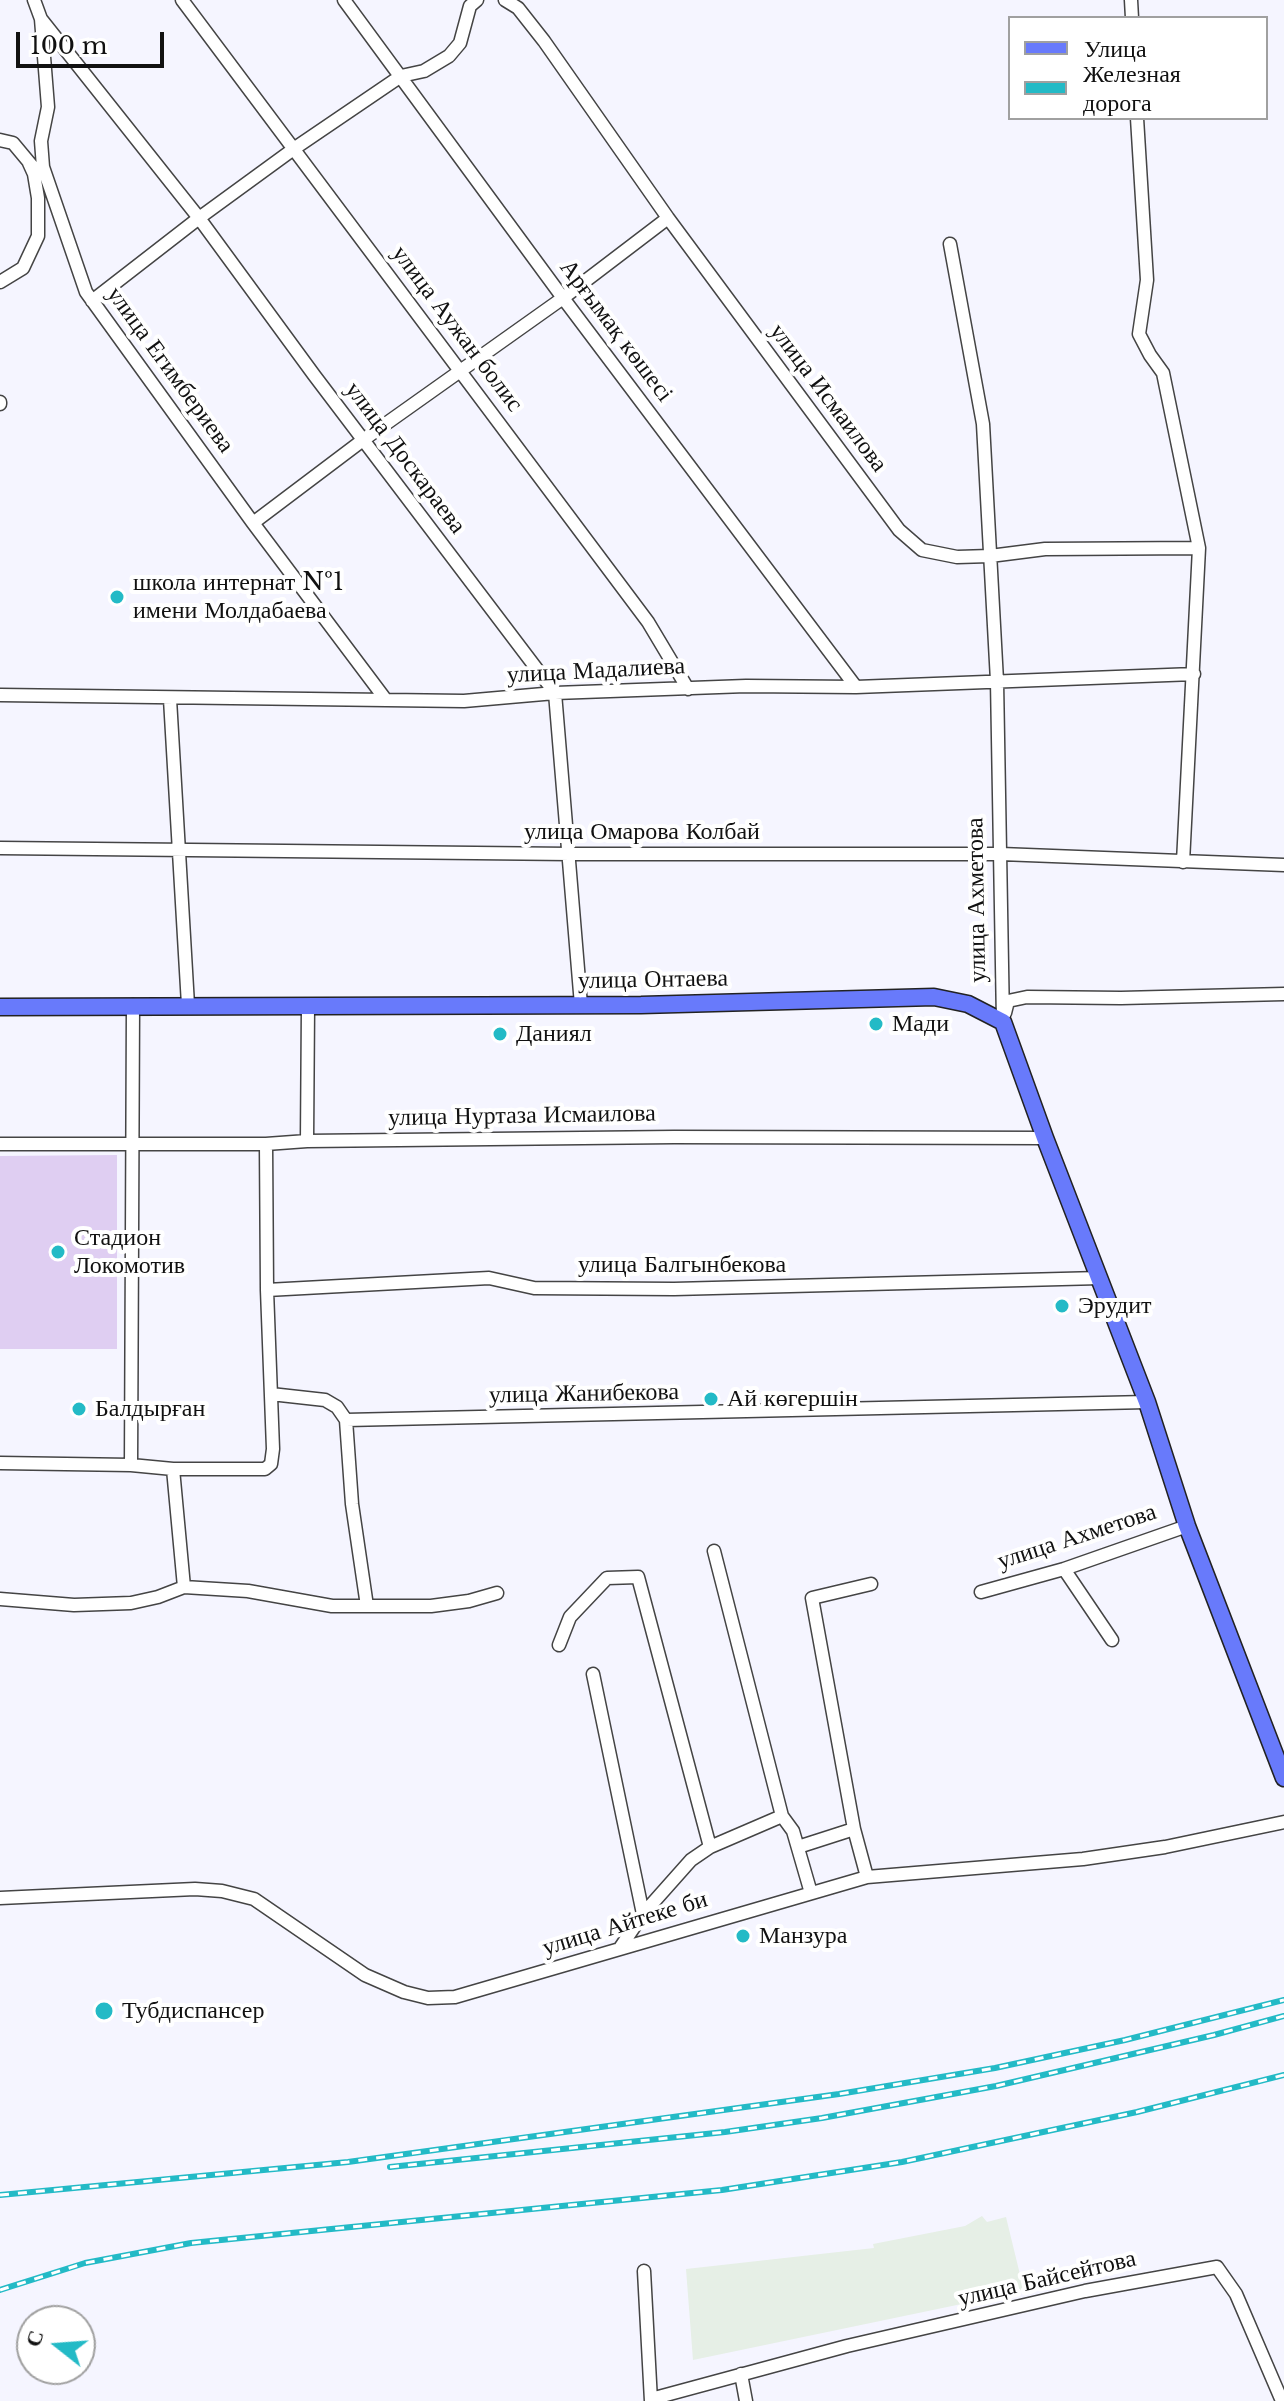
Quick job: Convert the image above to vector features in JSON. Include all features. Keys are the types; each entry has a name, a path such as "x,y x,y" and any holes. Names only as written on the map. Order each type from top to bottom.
{"main road":[{"name":"улица Онтаева","path":"0,1007 581,1005 934,997 968,1004 1003,1022"},
{"name":"улица Ахметова","path":"1003,1022 1147,1402 1187,1526 1284,1778"}],"street":[{"name":"улица Аужан болис","path":"182,0 648,622 688,689"},
{"name":"Арғымақ көшесі","path":"344,0 563,298 856,687"},
{"path":"92,301 295,148 401,76 424,71 449,56 460,43 470,6 477,0"},
{"name":"улица Исмаилова","path":"505,0 518,8 544,41 668,218 899,530 922,550 957,557 1045,549 1199,548"},
{"name":"улица Доскараева","path":"33,1 41,19 199,218 555,693"},
{"name":"улица Егимбериева","path":"41,19 48,107 41,141 43,167 86,292 386,700"},
{"path":"1137,120 1147,280 1139,334 1163,373 1199,548 1183,862"},
{"path":"0,140 13,143 48,183"},
{"path":"0,282 23,268 38,236 38,198 29,163"},
{"path":"253,523 668,218"},
{"name":"улица Ахметова","path":"950,244 983,424 997,681 1003,1022"},
{"name":"улица Мадалиева","path":"0,695 464,701 555,693 856,687 1194,674"},
{"path":"555,693 581,1005"},
{"path":"170,699 188,1005"},
{"name":"улица Омарова Колбай","path":"0,848 570,854 1001,854 1284,865"},
{"path":"1003,1022 1008,1001 1027,997 1284,994"},
{"path":"131,1465 133,1005"},
{"path":"307,1141 308,1006"},
{"name":"улица Нуртаза Исмаилова","path":"0,1144 266,1144 674,1137 1045,1138"},
{"path":"0,1463 131,1465 173,1469 265,1469 271,1464 266,1144"},
{"name":"улица Балгынбекова","path":"267,1290 489,1278 534,1288 674,1289 1100,1278"},
{"path":"271,1394 325,1400 337,1407 346,1420 352,1504 367,1606"},
{"name":"улица Жанибекова","path":"346,1420 1147,1402"},
{"path":"173,1469 184,1587"},
{"name":"улица Ахметова","path":"981,1592 1064,1569 1187,1526"},
{"path":"714,1551 782,1816 793,1831 811,1893"},
{"path":"1064,1569 1112,1640"},
{"path":"559,1645 570,1617 607,1578 638,1577 710,1847"},
{"path":"867,1877 854,1829 812,1598 871,1584"},
{"path":"0,1599 74,1605 131,1603 184,1587 248,1591 332,1606 431,1606 469,1601 497,1593"},
{"path":"593,1674 643,1914"},
{"path":"620,1948 643,1914 691,1860 710,1847 782,1816"},
{"name":"улица Айтеке би","path":"0,1898 195,1889 222,1891 254,1899 365,1975 404,1992 428,1998 455,1997 867,1877 1083,1859 1165,1847 1284,1822"},
{"path":"798,1847 854,1829"},
{"name":"улица Байсейтова","path":"644,2271 651,2400 847,2346 1085,2291 1217,2267 1236,2294 1282,2401"},
{"path":"741,2374 746,2401"}],"shaded area":[{"name":"Стадион Локомотив","path":"117,1155 117,1349 0,1349 0,1156"},
{"path":"982,2216 987,2222 1006,2217 1024,2291 693,2360 686,2269 874,2248 873,2244 965,2226"}],"railway":[{"path":"0,2195 348,2162 839,2094 995,2068 1125,2040 1284,2000"},
{"path":"390,2167 725,2132 822,2118 996,2086 1284,2016"},
{"path":"0,2290 85,2263 191,2243 722,2190 902,2162 1137,2112 1284,2075"}],"place":[{"name":"школа интернат №1 имени Молдабаева","path":"117,597"},
{"name":"Мади","path":"876,1024"},
{"name":"Даниял","path":"500,1034"},
{"name":"Стадион Локомотив","path":"58,1252"},
{"name":"Эрудит","path":"1062,1306"},
{"name":"Ай көгершін","path":"711,1399"},
{"name":"Балдырған","path":"79,1409"},
{"name":"Манзура","path":"743,1936"},
{"name":"Тубдиспансер","path":"104,2011"}]}
